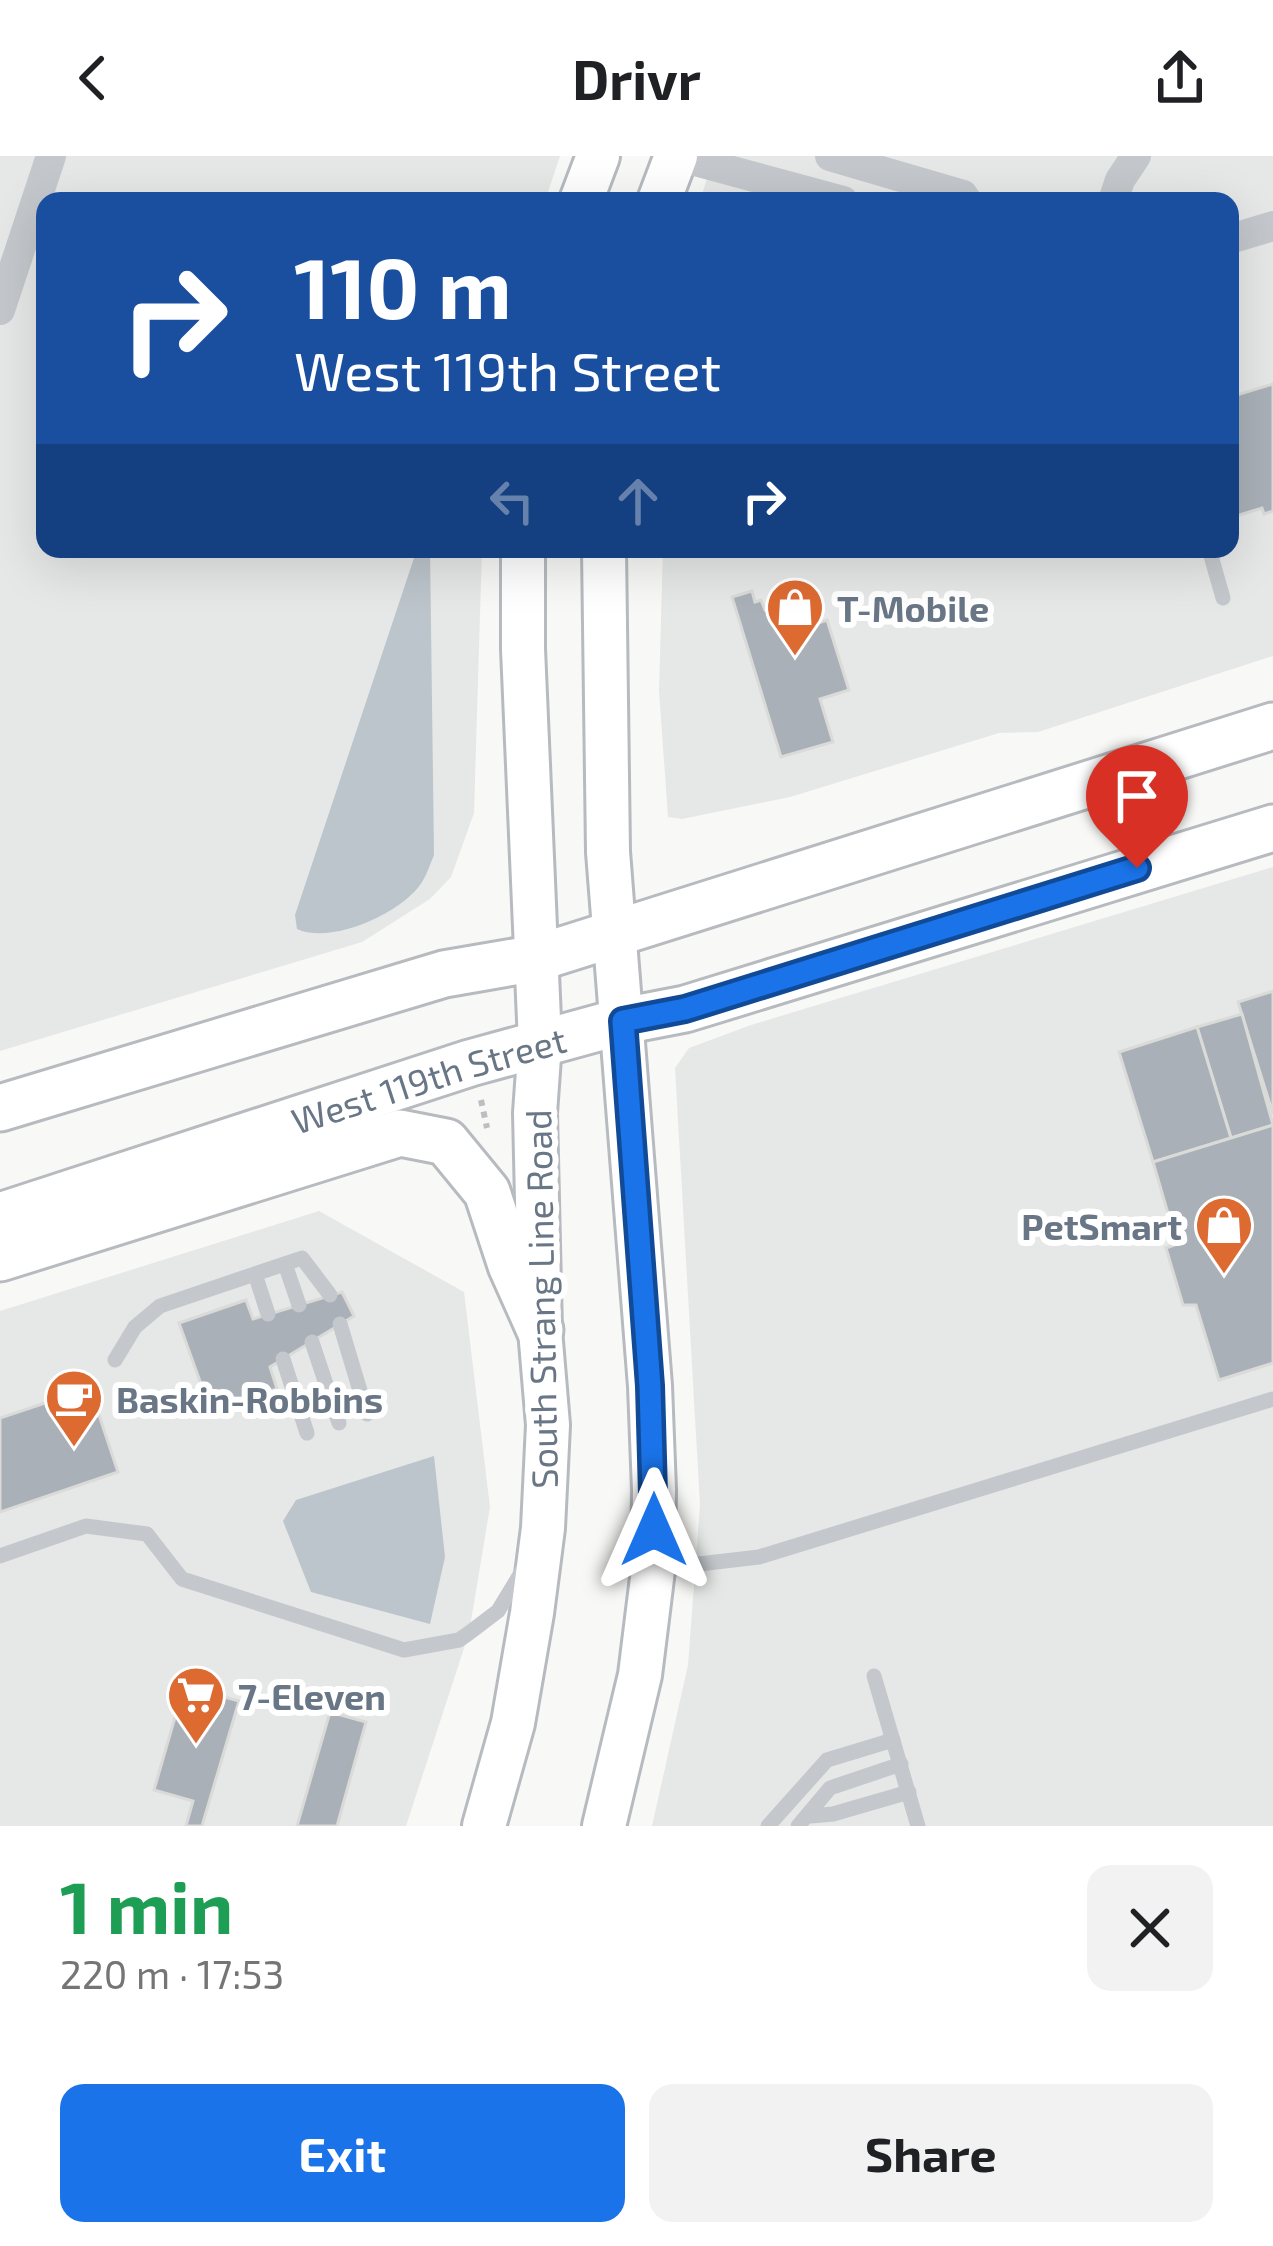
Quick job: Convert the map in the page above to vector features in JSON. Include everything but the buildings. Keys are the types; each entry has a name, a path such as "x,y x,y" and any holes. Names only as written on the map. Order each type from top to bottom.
{"main road":[{"path":"584,192 598,156"},
{"path":"662,192 676,156"},
{"name":"South Strang Line Road","path":"484,1826 513,1723 542,1540 548,1425 540,1330 535,1113 540,1042 523,558"},
{"path":"604,558 613,934 650,1386 653,1570 640,1675 604,1826"},
{"path":"0,1108 444,974 537,958 1273,726"},
{"name":"West 119th Street","path":"0,1216 540,1042 685,1009 1273,828"},
{"path":"0,1258 400,1133 446,1142 487,1192 511,1265 540,1330"}],"street":[{"path":"39,192 51,156"},
{"path":"676,156 810,192"},
{"path":"830,156 953,192"},
{"path":"1116,192 1136,156"},
{"path":"0,310 36,201"},
{"path":"1239,235 1273,226"}],"lane":[{"path":"1212,558 1223,598"},
{"path":"115,1360 135,1327 160,1306 302,1258 330,1295"},
{"path":"285,1264 299,1305"},
{"path":"255,1274 268,1314"},
{"path":"340,1324 367,1414"},
{"path":"312,1342 339,1423"},
{"path":"283,1359 307,1433"},
{"path":"653,1570 759,1557 1273,1399"},
{"path":"0,1556 86,1526 147,1534 182,1579 404,1650 459,1640 498,1611 542,1540"},
{"path":"874,1676 918,1826"},
{"path":"769,1826 815,1768 893,1740"},
{"path":"805,1821 830,1788 901,1765"},
{"path":"805,1821 909,1792"}],"path":[{"path":"482,1100 487,1128"},
{"path":"475,1132 499,1124"}],"shaded area":[{"path":"0,156 560,156 548,192 36,192 36,558 482,558 474,813 451,877 430,899 362,942 0,1051"},
{"path":"714,156 1273,156 1273,656 1038,732 999,733 790,797 682,819 668,817 659,691 663,558 1239,558 1239,192 703,192"},
{"path":"414,558 430,558 434,855 413,894 365,923 311,933 297,929 295,915"},
{"path":"1273,867 1273,1826 652,1826 688,1665 700,1505 675,1068 689,1048 751,1025"},
{"path":"319,1211 464,1292 490,1507 469,1633 406,1826 0,1826 0,1311"},
{"path":"434,1456 445,1557 430,1624 311,1592 283,1521 296,1500"}],"place":[{"name":"T-Mobile","path":"795,658"},
{"name":"PetSmart","path":"1224,1276"},
{"name":"Baskin-Robbins","path":"74,1449"},
{"name":"7-Eleven","path":"196,1746"}],"route":[{"path":"654,1530 650,1386 623,1021 685,1009 1137,868"}]}
